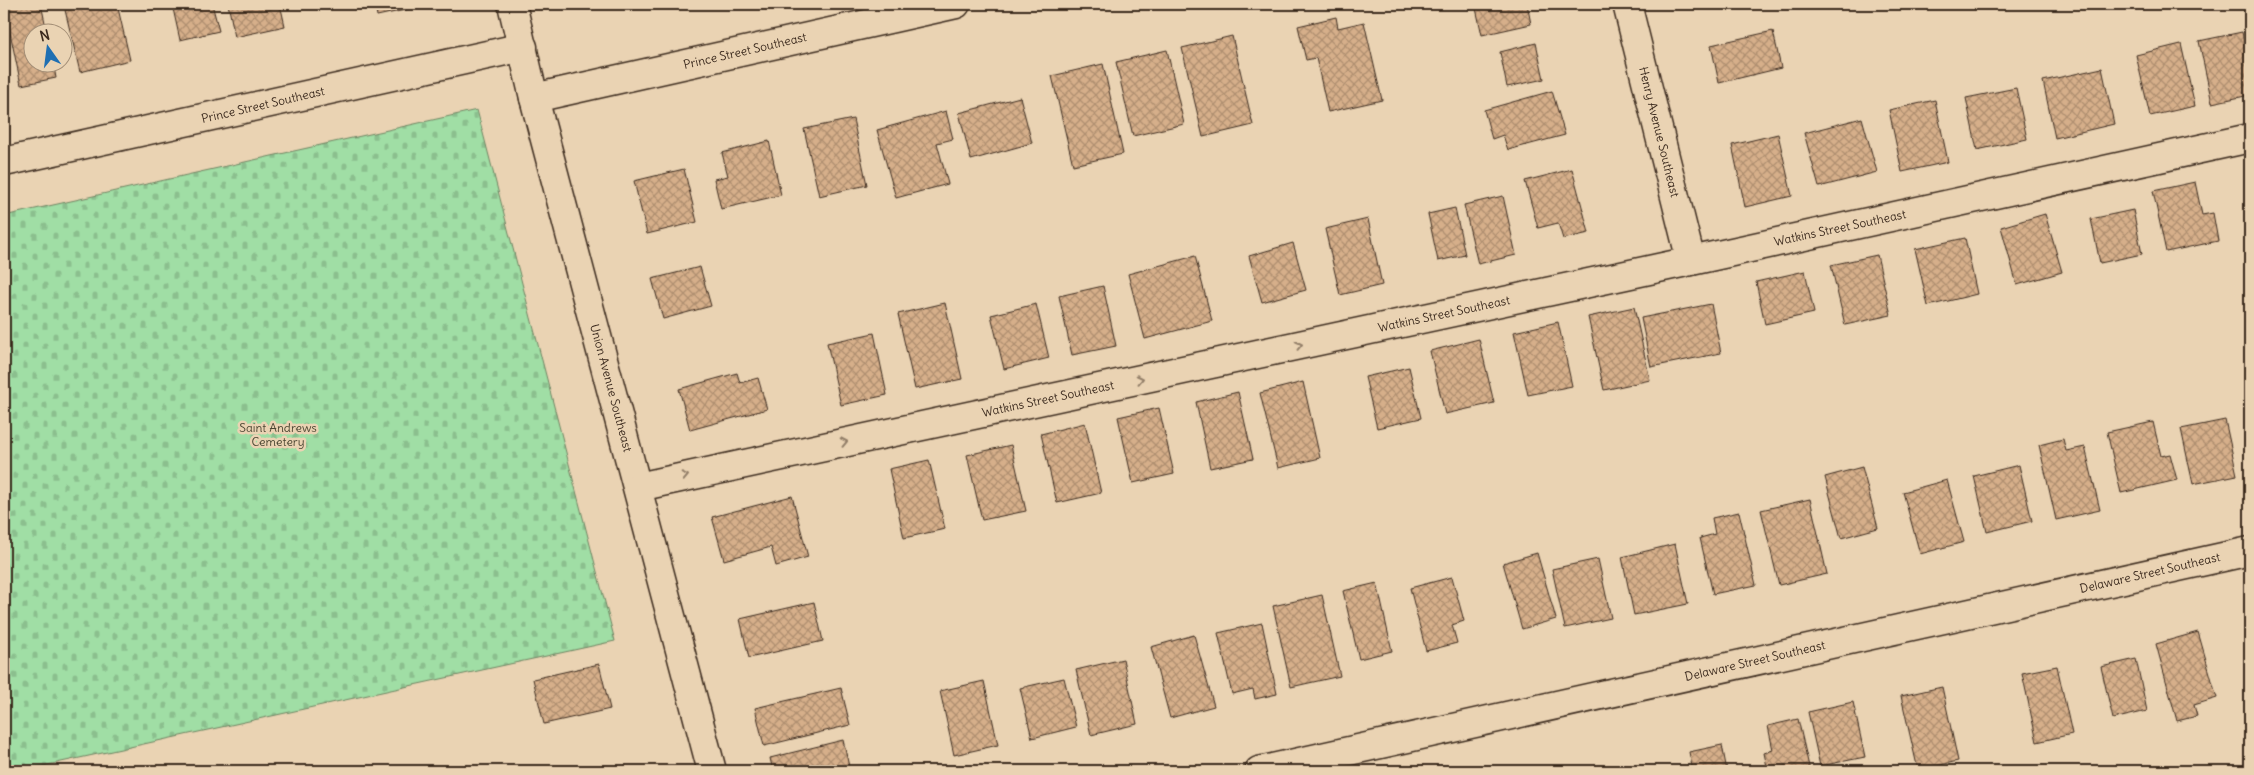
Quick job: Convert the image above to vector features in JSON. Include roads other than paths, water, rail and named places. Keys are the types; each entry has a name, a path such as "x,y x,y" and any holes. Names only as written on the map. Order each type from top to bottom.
{"street":[{"name":"Union Avenue Southeast","path":"512,4 534,98 712,771"},
{"name":"Prince Street Southeast","path":"534,98 956,4"},
{"name":"Henry Avenue Southeast","path":"1627,4 1691,261"},
{"name":"Prince Street Southeast","path":"4,162 523,47"},
{"name":"Watkins Street Southeast","path":"638,487 1691,261 2250,138"},
{"name":"Delaware Street Southeast","path":"1259,771 2250,551"}],"park label":[{"name":"Saint Andrews Cemetery","path":"278,435"}]}
